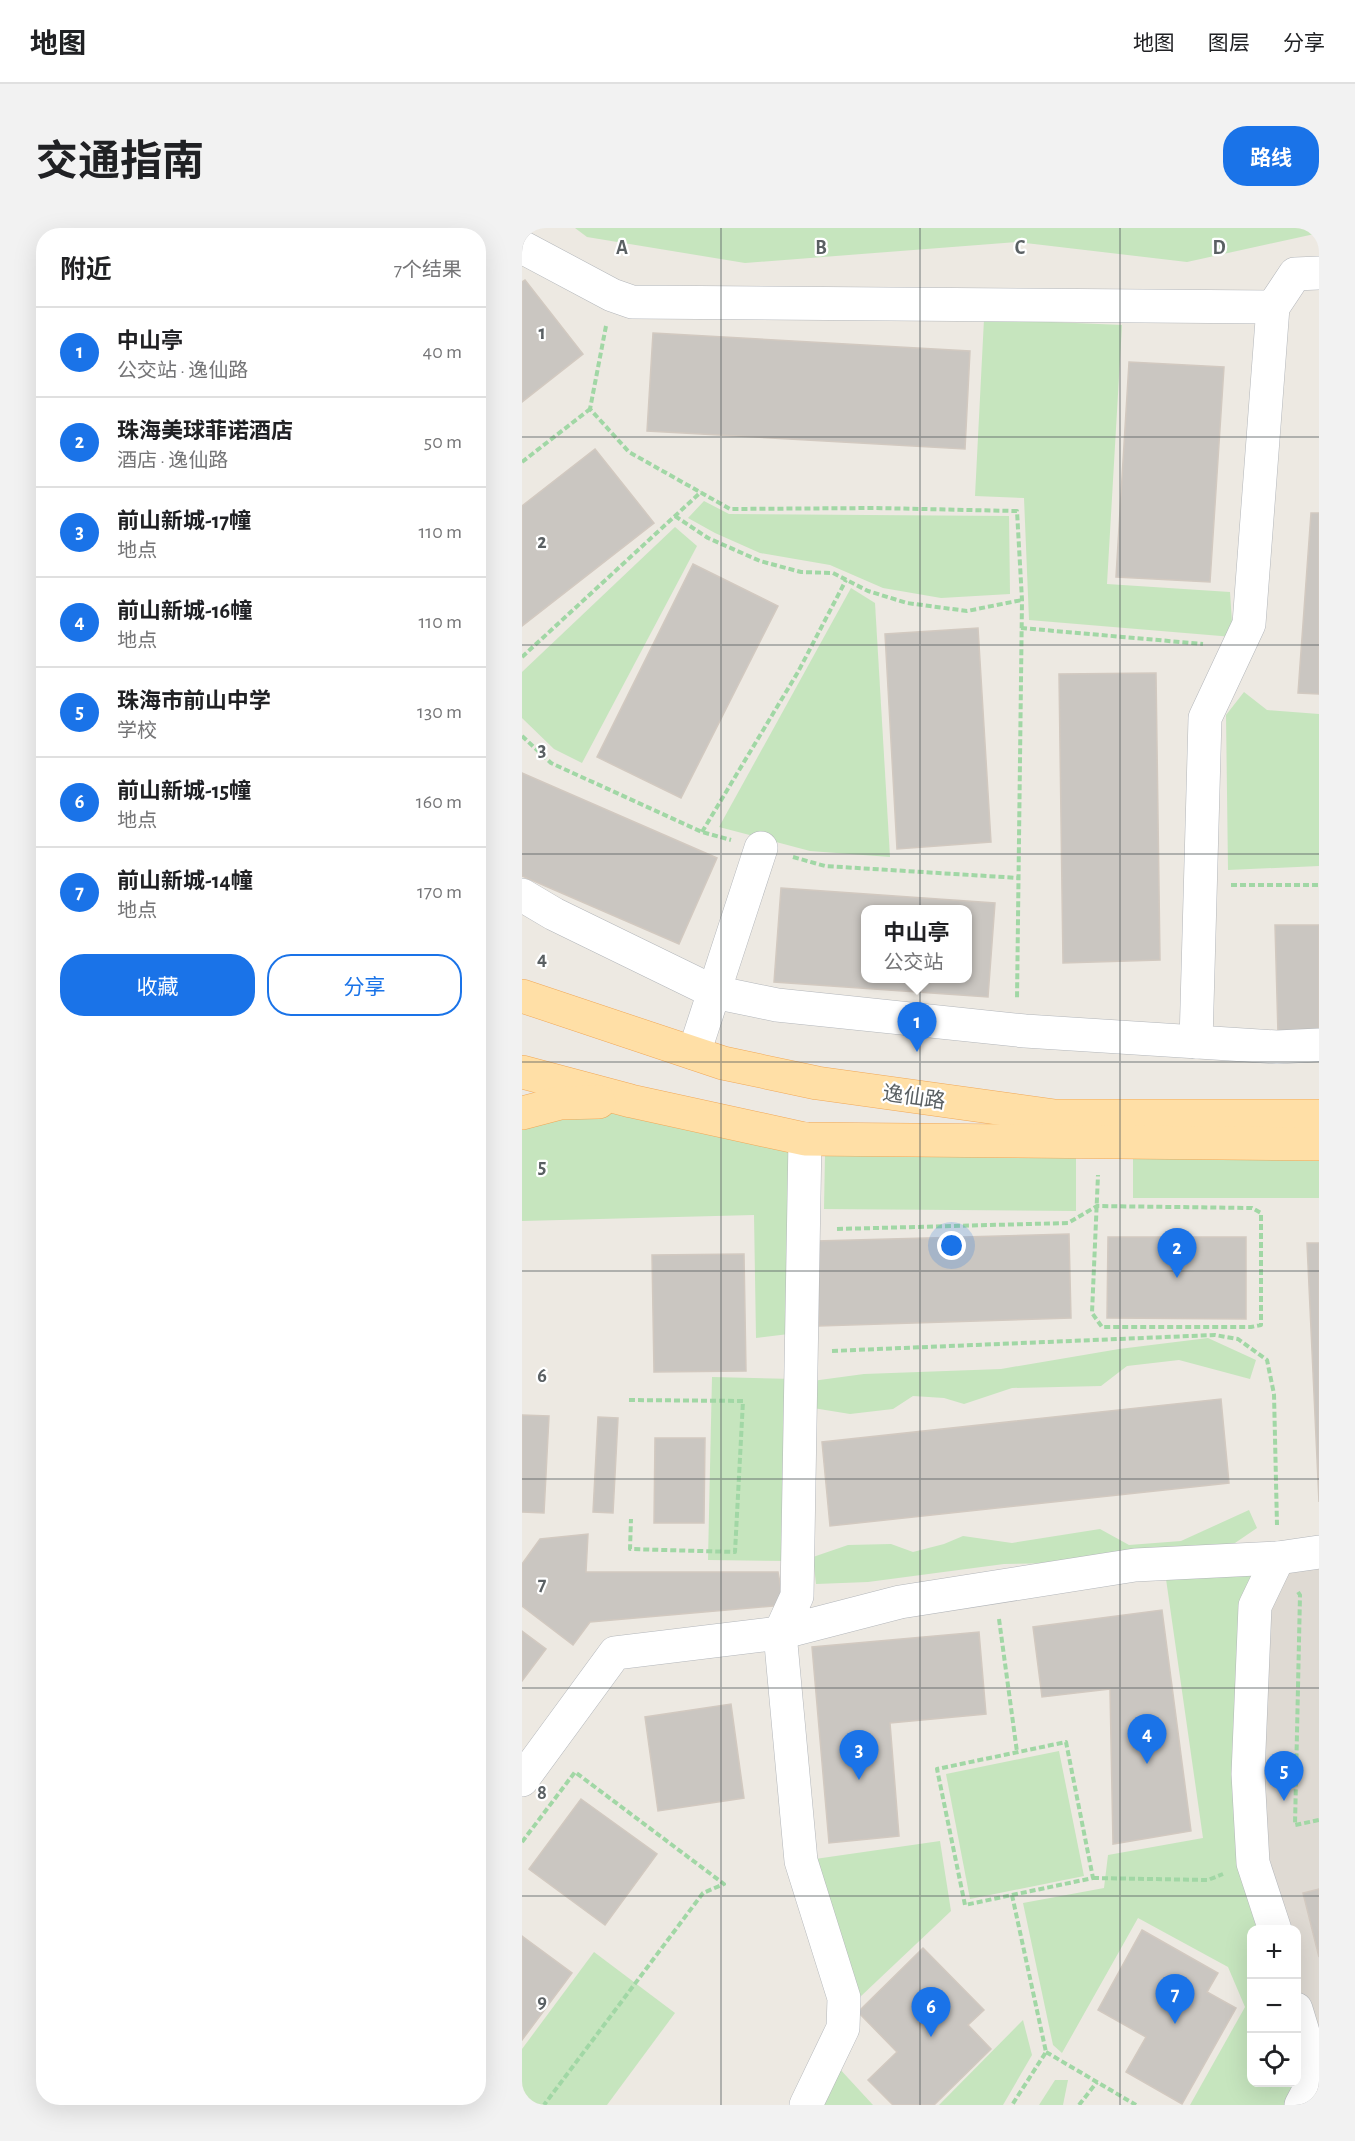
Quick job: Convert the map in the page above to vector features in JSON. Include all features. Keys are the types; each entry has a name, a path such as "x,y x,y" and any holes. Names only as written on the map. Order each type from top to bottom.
{"main road":[{"name":"逸仙路","path":"522,996 723,1063 817,1083 1055,1116 1319,1116"},
{"name":"逸仙路","path":"522,1072 631,1101 805,1139 1319,1144"},
{"path":"522,1113 560,1102 631,1101"}],"lane":[{"path":"522,247 612,295 632,302 1273,307"},
{"path":"1196,1042 1205,718 1249,624 1273,307 1295,274 1319,273"},
{"path":"694,1053 761,849"},
{"path":"522,895 554,914 714,992 777,1005 1017,1030 1276,1047 1319,1046"},
{"path":"805,1139 797,1596 780,1633 801,1861 844,1998 843,2028 806,2105"},
{"path":"522,1780 615,1653 780,1633 900,1602 1135,1565 1278,1558 1319,1551"},
{"path":"1274,1925 1253,1863 1248,1774 1255,1606 1278,1558"},
{"path":"1301,2025 1310,2088 1301,2105"}],"path":[{"path":"522,462 590,409 612,295"},
{"path":"590,409 629,452 730,509 874,507 1017,511 1022,600 1017,1030"},
{"path":"522,657 701,492"},
{"path":"675,516 708,538 760,561 801,572 833,573 868,591 907,603 967,611 1022,600"},
{"path":"702,832 798,672 846,580"},
{"path":"1021,628 1238,648"},
{"path":"1200,885 1319,885"},
{"path":"804,1230 1068,1223 1096,1206 1252,1208 1261,1213 1262,1325 1251,1327 1102,1327 1092,1313 1096,1206 1100,1142"},
{"path":"803,1352 1215,1335 1238,1339 1267,1360 1274,1394 1278,1558 1300,1595 1295,1825 1319,1820"},
{"path":"629,1400 743,1401 735,1552 630,1549 630,1519"},
{"path":"995,1587 1017,1752"},
{"path":"1093,1878 1066,1743 938,1769 965,1905 1093,1878 1208,1880 1253,1863"},
{"path":"522,1842 575,1772 724,1884 704,1893 544,2105"},
{"path":"1012,1895 1046,2052 1012,2105"},
{"path":"1046,2052 1136,2105"},
{"path":"1079,2105 1097,2082"}],"shaded area":[{"path":"1319,1552 1319,2105 1301,2026 1301,1925 1274,1925 1248,1774 1278,1558"}],"green space":[{"path":"575,228 1319,228 1319,233 1187,262 1017,242 745,263 587,237"},
{"path":"984,319 1122,325 1107,584 1230,592 1233,637 1029,620 1024,498 975,496"},
{"path":"704,501 729,514 1009,516 1010,594 941,598 883,588 830,565 760,553 688,518"},
{"path":"675,527 697,546 582,763 554,749 522,718 522,672"},
{"path":"851,588 875,603 890,857 810,851 719,827"},
{"path":"1244,692 1267,710 1319,714 1319,866 1228,870 1226,715"},
{"path":"631,1109 800,1151 797,1333 756,1338 754,1215 522,1221 522,1120"},
{"path":"1133,1150 1319,1151 1319,1198 1133,1198"},
{"path":"825,1154 1076,1154 1076,1211 824,1209"},
{"path":"1208,1338 1256,1360 1250,1379 1179,1360 1127,1366 1101,1386 1012,1388 964,1404 944,1398 913,1396 893,1409 850,1414 813,1408 812,1381 864,1374 1001,1369 1119,1349"},
{"path":"712,1377 795,1379 791,1561 708,1560"},
{"path":"1249,1510 1257,1528 1213,1558 1004,1564 868,1582 816,1584 813,1557 848,1545 891,1544 913,1552 944,1544 963,1536 1012,1543 1100,1529 1129,1545 1181,1541"},
{"path":"1254,1569 1262,1925 1247,1925 1247,2087 1294,2087 1287,2105 1190,2105 1245,2007 1228,1967 1138,1918 1062,2053 1053,2045 1023,1903 1104,1888 1108,1855 1203,1838 1165,1572"},
{"path":"1059,1751 1084,1876 970,1899 946,1774"},
{"path":"940,1841 951,1911 860,1997 815,1859"},
{"path":"594,1952 675,2013 607,2105 522,2105 522,2049"},
{"path":"1023,2020 1032,2055 1003,2105 939,2105"},
{"path":"837,2066 873,2105 820,2105"},
{"path":"1055,2080 1068,2080 1063,2105 1039,2105"}],"building":[{"path":"525,280 583,354 522,402 522,282"},
{"path":"653,333 970,351 965,449 647,431"},
{"path":"1129,362 1224,367 1210,582 1116,577"},
{"path":"595,449 654,523 522,626 522,506"},
{"path":"1311,513 1319,513 1319,694 1298,693"},
{"path":"693,564 778,606 681,798 597,757"},
{"path":"978,628 991,842 897,849 885,634"},
{"path":"1156,673 1160,960 1063,963 1059,674"},
{"path":"522,773 717,858 679,944 522,876"},
{"path":"781,888 995,903 988,997 774,982"},
{"path":"1275,925 1319,925 1319,1031 1278,1034"},
{"path":"1069,1234 1071,1318 819,1326 816,1241"},
{"path":"1108,1237 1246,1237 1246,1319 1107,1318"},
{"path":"1307,1243 1319,1243 1319,1502"},
{"path":"744,1254 746,1371 654,1372 652,1255"},
{"path":"1221,1399 1229,1483 830,1526 822,1442"},
{"path":"522,1415 549,1416 544,1513 522,1512"},
{"path":"598,1417 618,1418 613,1513 593,1512"},
{"path":"655,1438 705,1438 704,1523 654,1523"},
{"path":"588,1534 586,1572 778,1572 784,1605 590,1622 573,1645 522,1606 522,1564 540,1539"},
{"path":"1162,1610 1191,1831 1113,1844 1110,1689 1042,1697 1033,1627"},
{"path":"522,1631 546,1649 522,1681"},
{"path":"979,1632 986,1714 890,1723 899,1836 829,1843 812,1647"},
{"path":"731,1704 744,1798 658,1811 645,1717"},
{"path":"581,1799 657,1854 605,1925 529,1869"},
{"path":"1319,1889 1319,1957 1303,1893"},
{"path":"1142,1930 1218,1973 1207,1992 1236,2008 1182,2104 1126,2072 1146,2037 1098,2010"},
{"path":"522,1936 572,1973 522,2040"},
{"path":"923,1948 984,2010 968,2025 991,2049 934,2105 893,2105 868,2080 897,2052 858,2012"}],"place":[{"name":"中山亭","path":"917,1052"},
{"name":"珠海美球菲诺酒店","path":"1177,1278"},
{"name":"前山新城-16幢","path":"1147,1764"},
{"name":"前山新城-17幢","path":"859,1780"},
{"name":"珠海市前山中学","path":"1284,1801"},
{"name":"前山新城-14幢","path":"1175,2024"},
{"name":"前山新城-15幢","path":"931,2037"}]}
